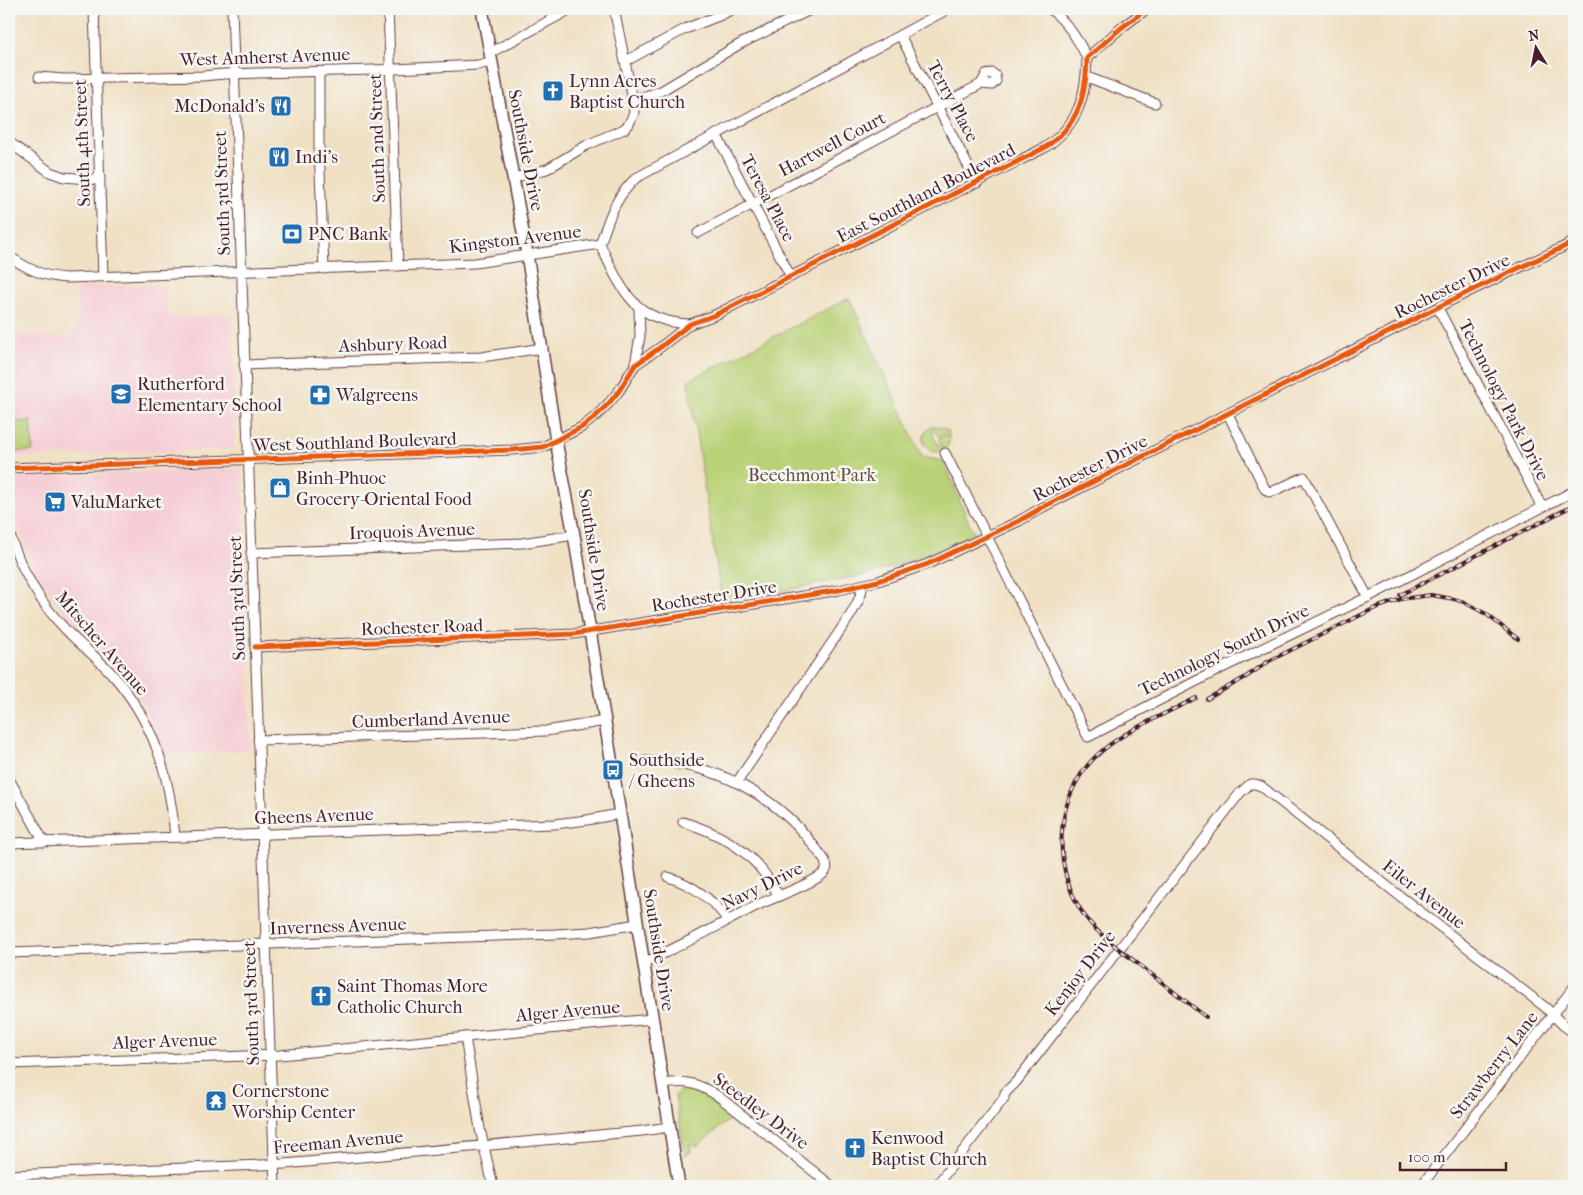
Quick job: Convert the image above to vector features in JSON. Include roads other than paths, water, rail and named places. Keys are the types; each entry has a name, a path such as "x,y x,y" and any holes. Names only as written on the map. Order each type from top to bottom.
{"main road":[{"name":"Southside Drive","path":"482,9 514,178 543,348 556,441 574,535 679,1186"}],"street":[{"name":"South 4th Street","path":"94,9 103,276"},
{"name":"South 3rd Street","path":"232,9 274,1186"},
{"name":"South 2nd Street","path":"388,9 398,266"},
{"name":"West Amherst Avenue","path":"39,77 64,80 478,65 571,9"},
{"path":"514,178 547,169 588,145 624,129 629,124 634,113 633,100 614,9"},
{"path":"626,62 684,30 733,9"},
{"path":"633,100 661,91 740,44 812,9"},
{"name":"Kingston Avenue","path":"9,256 31,270 48,276 67,278 475,263 600,244 612,209 622,192 636,178 948,9"},
{"path":"1050,9 1065,23 1080,43 1088,58 1121,28 1144,11"},
{"name":"Terry Place","path":"900,35 977,183"},
{"name":"East Southland Boulevard","path":"662,346 690,324 715,315 791,277 977,183 1055,141 1075,116 1082,101 1087,77 1088,58"},
{"path":"319,72 324,269"},
{"path":"1087,77 1155,103"},
{"name":"Hartwell Court","path":"698,233 981,84"},
{"name":"Teresa Place","path":"716,134 791,277"},
{"path":"9,142 50,172 64,177 100,180"},
{"name":"Rochester Drive","path":"589,631 862,585 928,564 1019,521 1043,507 1438,308 1574,242"},
{"path":"600,244 614,275 639,309 667,321 678,324 690,324"},
{"name":"Technology Park Drive","path":"1438,308 1542,508"},
{"path":"635,365 640,336 639,309"},
{"name":"West Southland Boulevard","path":"9,468 512,450 542,447 577,430 596,416 619,391 635,365 662,346"},
{"name":"Ashbury Road","path":"244,365 481,357 543,348"},
{"path":"1228,414 1269,492 1304,477 1368,597"},
{"path":"945,453 986,536"},
{"name":"Technology South Drive","path":"986,536 1088,736 1368,597 1574,491"},
{"name":"Mitscher Avenue","path":"9,532 20,565 44,603 67,631 118,680 143,718 158,750 165,772 173,811 174,837"},
{"name":"Iroquois Avenue","path":"251,553 522,543 574,535"},
{"path":"737,782 850,616 860,595 862,585"},
{"name":"Rochester Road","path":"255,647 574,634 589,631"},
{"name":"Cumberland Avenue","path":"258,740 546,731 604,721"},
{"name":"Navy Drive","path":"643,964 728,920 812,881 824,873 826,869 824,860 796,824 764,798 737,782 716,773 673,763 645,761"},
{"path":"9,779 44,842"},
{"name":"Eiler Avenue","path":"1253,783 1262,786 1392,890 1545,1007 1574,1033"},
{"name":"Kenjoy Drive","path":"936,1186 1004,1098 1011,1086 1240,793 1253,783"},
{"name":"Gheens Avenue","path":"9,844 555,824 580,822 619,814"},
{"path":"683,822 698,826 719,836 748,856 764,873 779,896"},
{"path":"668,877 686,883 698,890 718,906 728,920"},
{"name":"Inverness Avenue","path":"9,953 590,932 637,924"},
{"name":"Strawberry Lane","path":"1420,1186 1574,987"},
{"name":"Alger Avenue","path":"9,1064 302,1053 652,1019"},
{"path":"465,1037 493,1186"},
{"name":"Steedley Drive","path":"662,1084 677,1081 691,1082 703,1087 718,1096 832,1186"},
{"name":"Freeman Avenue","path":"9,1175 298,1164 642,1131 669,1126"}],"railway":[{"path":"1400,595 1574,505"},
{"path":"1207,699 1246,677 1269,661 1373,609 1401,599 1431,595 1464,602 1486,614 1518,639"},
{"path":"1196,698 1136,728 1103,750 1086,768 1073,788 1065,811 1062,834 1063,858 1068,882 1077,904 1091,924 1113,945 1206,1017"}],"place":[{"name":"Lynn Acres Baptist Church","path":"553,91"},
{"name":"McDonald's","path":"281,106"},
{"name":"Indi's","path":"279,157"},
{"name":"PNC Bank","path":"292,234"},
{"name":"Rutherford Elementary School","path":"121,394"},
{"name":"Walgreens","path":"320,395"},
{"name":"Binh-Phuoc Grocery-Oriental Food","path":"280,488"},
{"name":"ValuMarket","path":"55,502"},
{"name":"Southside / Gheens","path":"613,770"},
{"name":"Saint Thomas More Catholic Church","path":"321,996"},
{"name":"Cornerstone Worship Center","path":"216,1101"},
{"name":"Kenwood Baptist Church","path":"855,1148"}],"park label":[{"name":"Beechmont Park","path":"812,475"}]}
